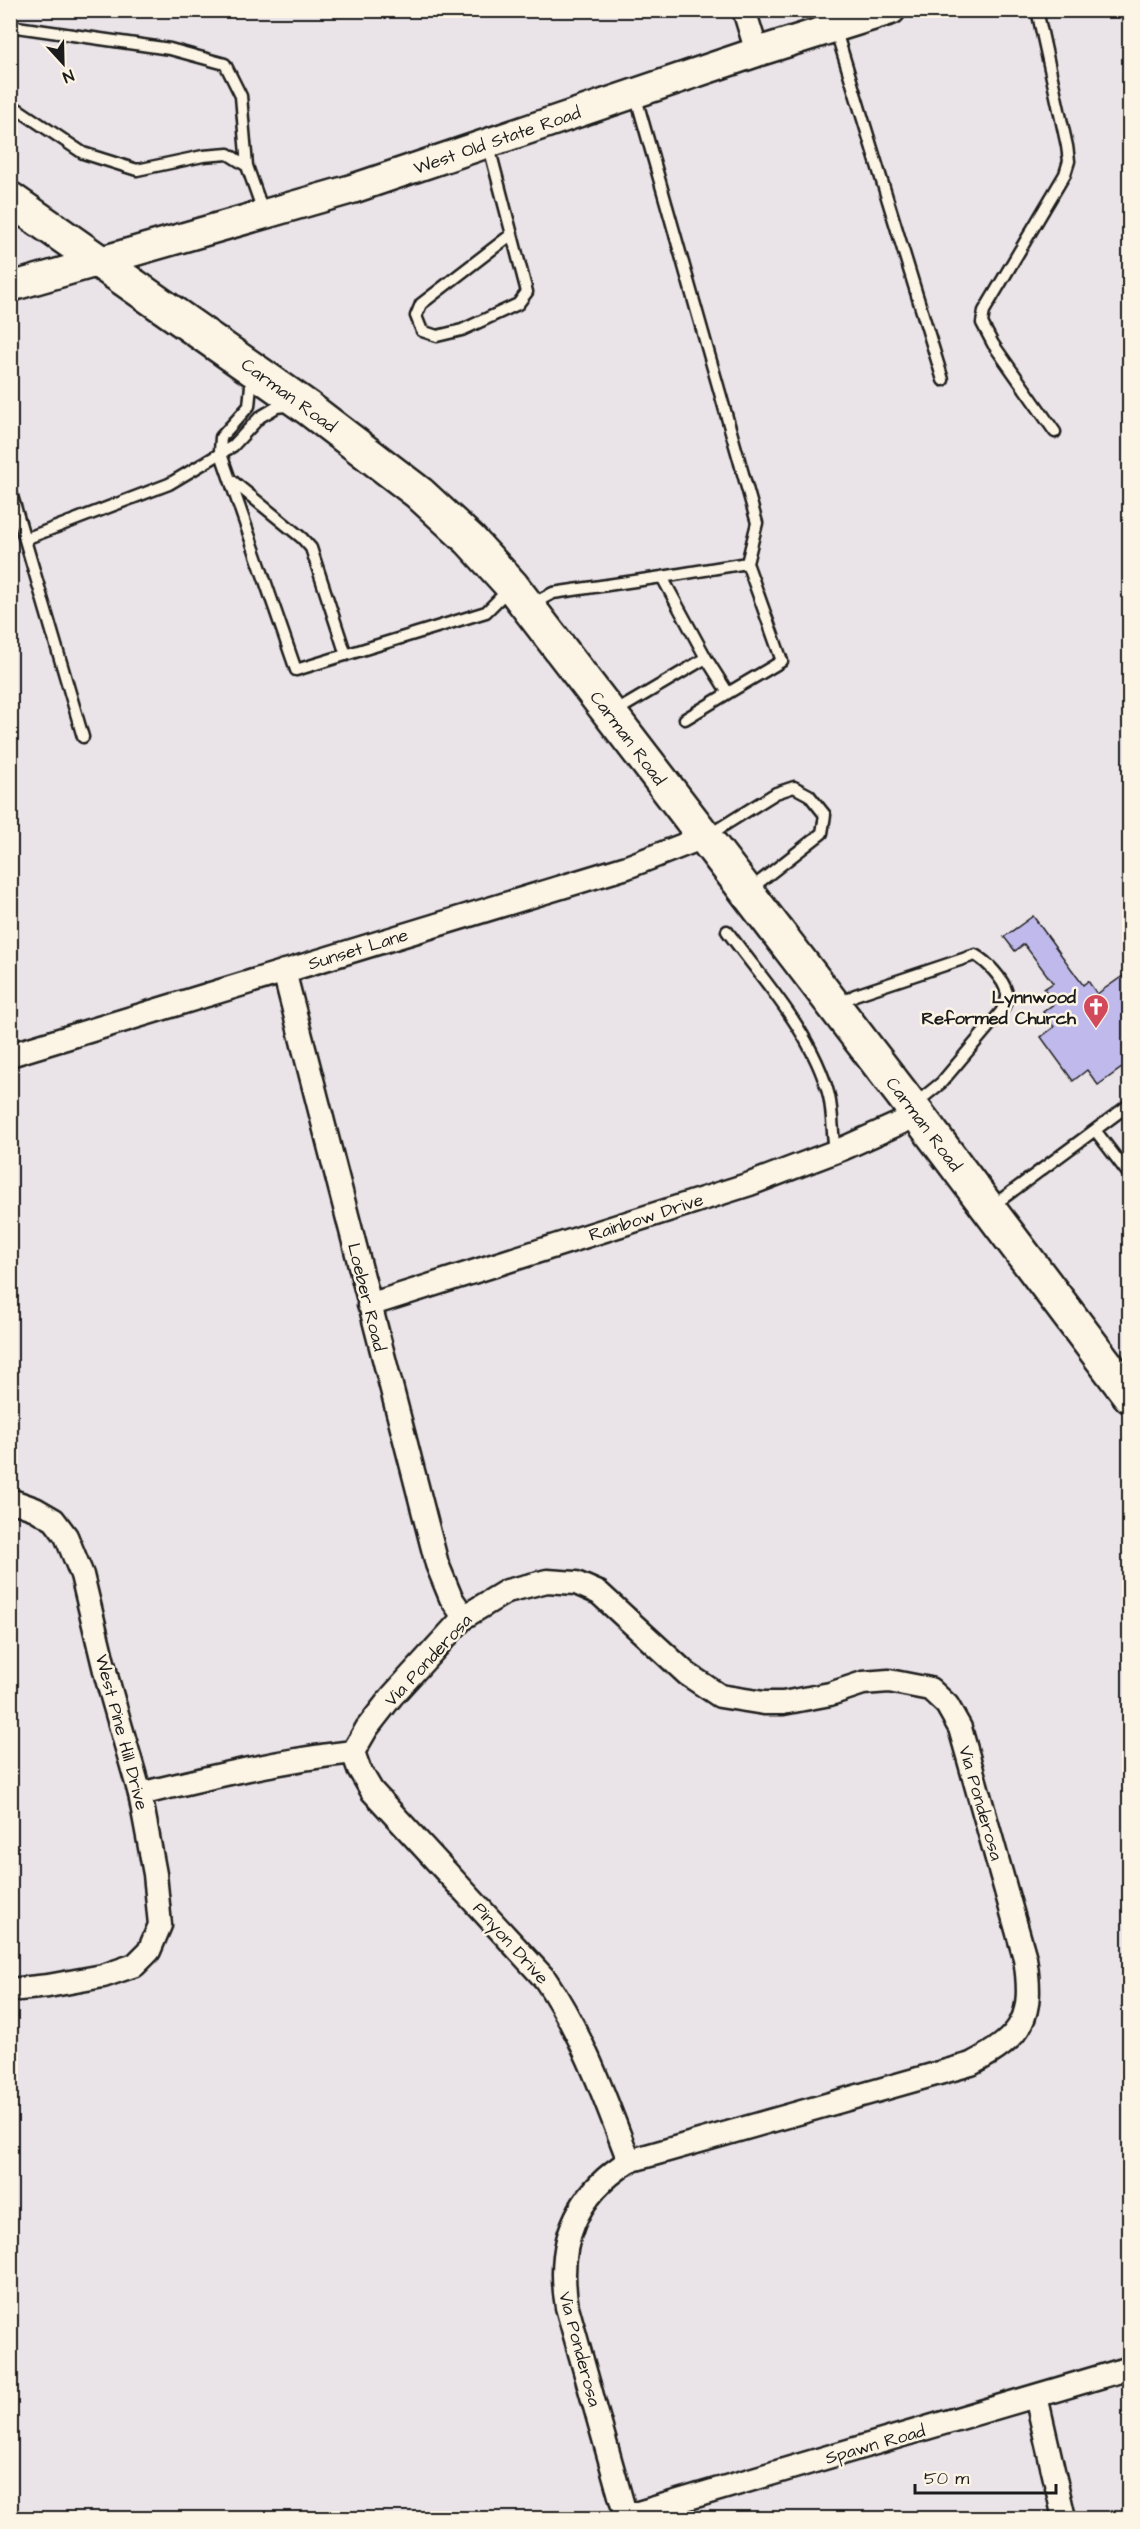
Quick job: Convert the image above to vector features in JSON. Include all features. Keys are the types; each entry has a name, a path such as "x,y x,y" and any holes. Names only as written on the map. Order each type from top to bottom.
{"main road":[{"name":"Carman Road","path":"10,199 303,404 419,493 470,540 520,596 1130,1396"}],"street":[{"path":"744,10 757,52"},
{"name":"West Old State Road","path":"10,287 352,189 757,52 891,10"},
{"name":"Sunset Lane","path":"10,1055 627,867 704,837"},
{"name":"Loeber Road","path":"284,971 437,1564 451,1598 464,1617"},
{"name":"Rainbow Drive","path":"369,1305 750,1184 835,1152 914,1111"},
{"name":"West Pine Hill Drive","path":"10,1500 35,1509 54,1520 66,1536 82,1575 107,1679 140,1794 160,1925 149,1950 135,1965 118,1972 48,1986 10,1990"},
{"name":"Via Ponderosa","path":"353,1752 367,1728 392,1696 464,1617 507,1591 547,1581 576,1583 599,1593 687,1674 720,1696 764,1703 783,1703 830,1694 863,1683 889,1681 930,1689 947,1705 960,1728 1025,1958 1029,1987 1028,2009 1017,2029 994,2052 971,2064 629,2161 608,2174 586,2198 570,2229 562,2281 624,2518"},
{"path":"140,1794 265,1764 353,1752"},
{"name":"Pinyon Drive","path":"353,1752 359,1769 372,1791 545,1979 564,2006 587,2052 629,2161"},
{"name":"Spawn Road","path":"624,2518 1130,2368"},
{"path":"1036,2396 1064,2518"}],"lane":[{"path":"1037,10 1068,146 1069,160 1065,174 984,311 982,322 993,344 1055,432"},
{"path":"10,26 170,48 225,64 242,96 247,166 264,215"},
{"path":"834,28 943,380"},
{"path":"635,93 757,523 747,562 782,661 684,719"},
{"path":"10,104 83,153 137,170 202,156 228,154 247,166"},
{"path":"488,143 512,234 527,292 518,304 462,330 437,336 422,331 416,316 421,304 512,234"},
{"path":"253,369 249,406 221,437 220,451 296,670 486,612 520,596 662,577 747,562"},
{"path":"25,539 169,484 220,451 233,446 260,417 277,407 303,404"},
{"path":"230,479 302,538 310,548 346,655"},
{"path":"10,489 83,737"},
{"path":"662,577 706,658 728,693"},
{"path":"611,715 706,658"},
{"path":"704,837 776,793 794,786 809,795 825,815 822,833 746,892"},
{"path":"727,931 782,1006 805,1040 815,1060 829,1096 835,1152"},
{"path":"835,1008 855,995 975,955 987,962 1007,991 1007,1000 1001,1012 914,1111"},
{"path":"988,1209 1130,1104"},
{"path":"1095,1130 1128,1170"}],"building":[{"path":"1033,916 1083,985 1088,981 1097,994 1130,971 1130,1062 1098,1085 1087,1070 1073,1081 1041,1037 1054,1027 1043,1012 1055,1003 1044,989 1053,983 1024,944 1015,951 1004,937"}],"place":[{"name":"Lynnwood Reformed Church","path":"1096,1030"}]}
